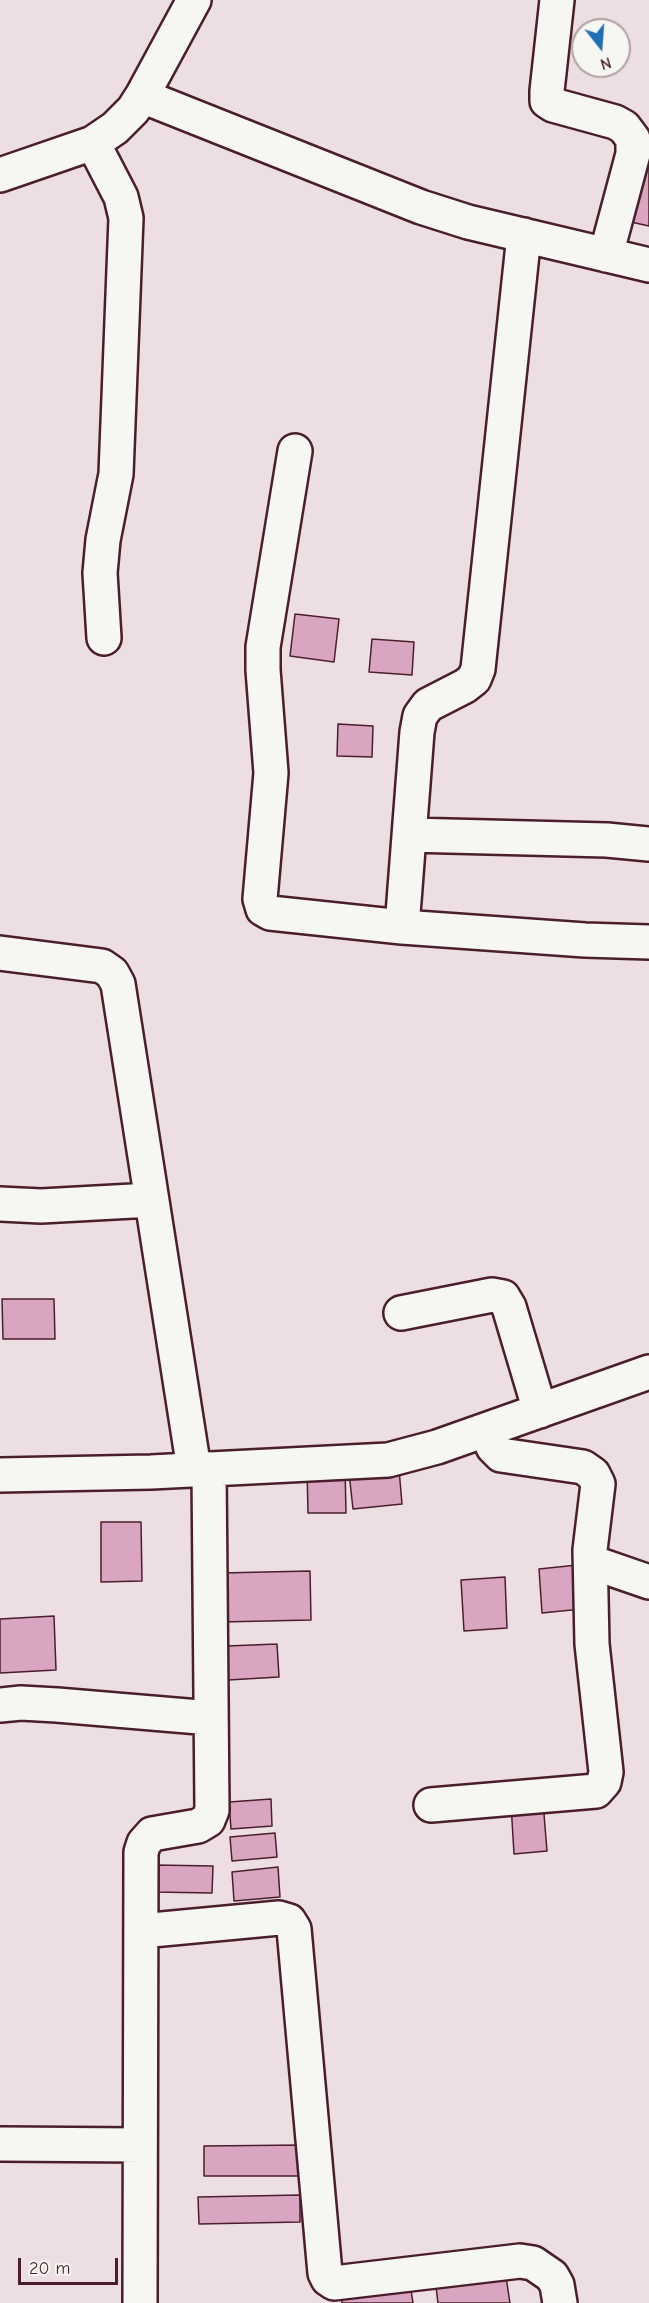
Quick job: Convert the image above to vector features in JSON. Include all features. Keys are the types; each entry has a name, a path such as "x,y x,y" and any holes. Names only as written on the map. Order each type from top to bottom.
{"street":[{"path":"0,175 93,143 115,128 133,110 142,96 194,0"},
{"path":"557,0 547,91 548,100 553,105 615,122 624,127 641,156 606,255"},
{"path":"142,96 421,207 524,236 649,265"},
{"path":"93,143 121,197 126,218 116,474 111,509 103,540 100,573 104,638"},
{"path":"402,927 420,716 428,705 474,679 478,669 524,236"},
{"path":"295,451 263,646 271,773 260,899 263,909 270,913 402,927 585,940 649,942"},
{"path":"409,835 608,840 649,844"},
{"path":"0,953 102,966 112,973 117,984 151,1200 202,1469 212,1810 208,1820 198,1826 152,1834 144,1843 141,1852 140,2303"},
{"path":"0,1204 41,1206 151,1200"},
{"path":"401,1313 492,1295 502,1297 509,1307 540,1411"},
{"path":"0,1475 202,1469 388,1460 412,1455 649,1372"},
{"path":"431,1805 596,1791 604,1782 606,1772 592,1644 591,1550 598,1484 593,1474 583,1467 501,1455 493,1447 486,1430"},
{"path":"591,1562 649,1582"},
{"path":"0,1705 21,1703 57,1705 211,1718"},
{"path":"141,1931 279,1918 288,1921 294,1929 325,2273 328,2279 334,2283 520,2261 533,2263 552,2276 557,2285 560,2303"},
{"path":"0,2144 140,2145"}],"building":[{"path":"645,161 649,162 649,226 631,222"},
{"path":"295,614 339,619 334,662 290,656"},
{"path":"372,639 414,642 412,675 369,672"},
{"path":"338,724 373,726 372,757 337,756"},
{"path":"2,1299 54,1299 55,1339 3,1339"},
{"path":"345,1468 346,1513 308,1513 307,1469"},
{"path":"399,1469 402,1504 353,1509 349,1473"},
{"path":"101,1522 141,1522 142,1581 101,1582"},
{"path":"587,1564 591,1608 542,1613 539,1569"},
{"path":"310,1571 311,1620 221,1622 221,1573"},
{"path":"505,1577 507,1628 464,1631 461,1580"},
{"path":"54,1616 56,1670 0,1673 0,1619"},
{"path":"277,1644 279,1677 228,1680 227,1646"},
{"path":"271,1799 272,1826 231,1829 229,1802"},
{"path":"543,1802 547,1851 514,1854 511,1804"},
{"path":"275,1833 277,1857 232,1861 230,1837"},
{"path":"154,1865 213,1866 212,1893 154,1892"},
{"path":"278,1867 280,1897 234,1901 232,1872"},
{"path":"303,2145 303,2176 204,2176 204,2146"},
{"path":"300,2195 300,2222 199,2224 198,2197"},
{"path":"506,2277 510,2303 438,2303 436,2287"},
{"path":"410,2284 413,2303 342,2303 341,2294"}]}
